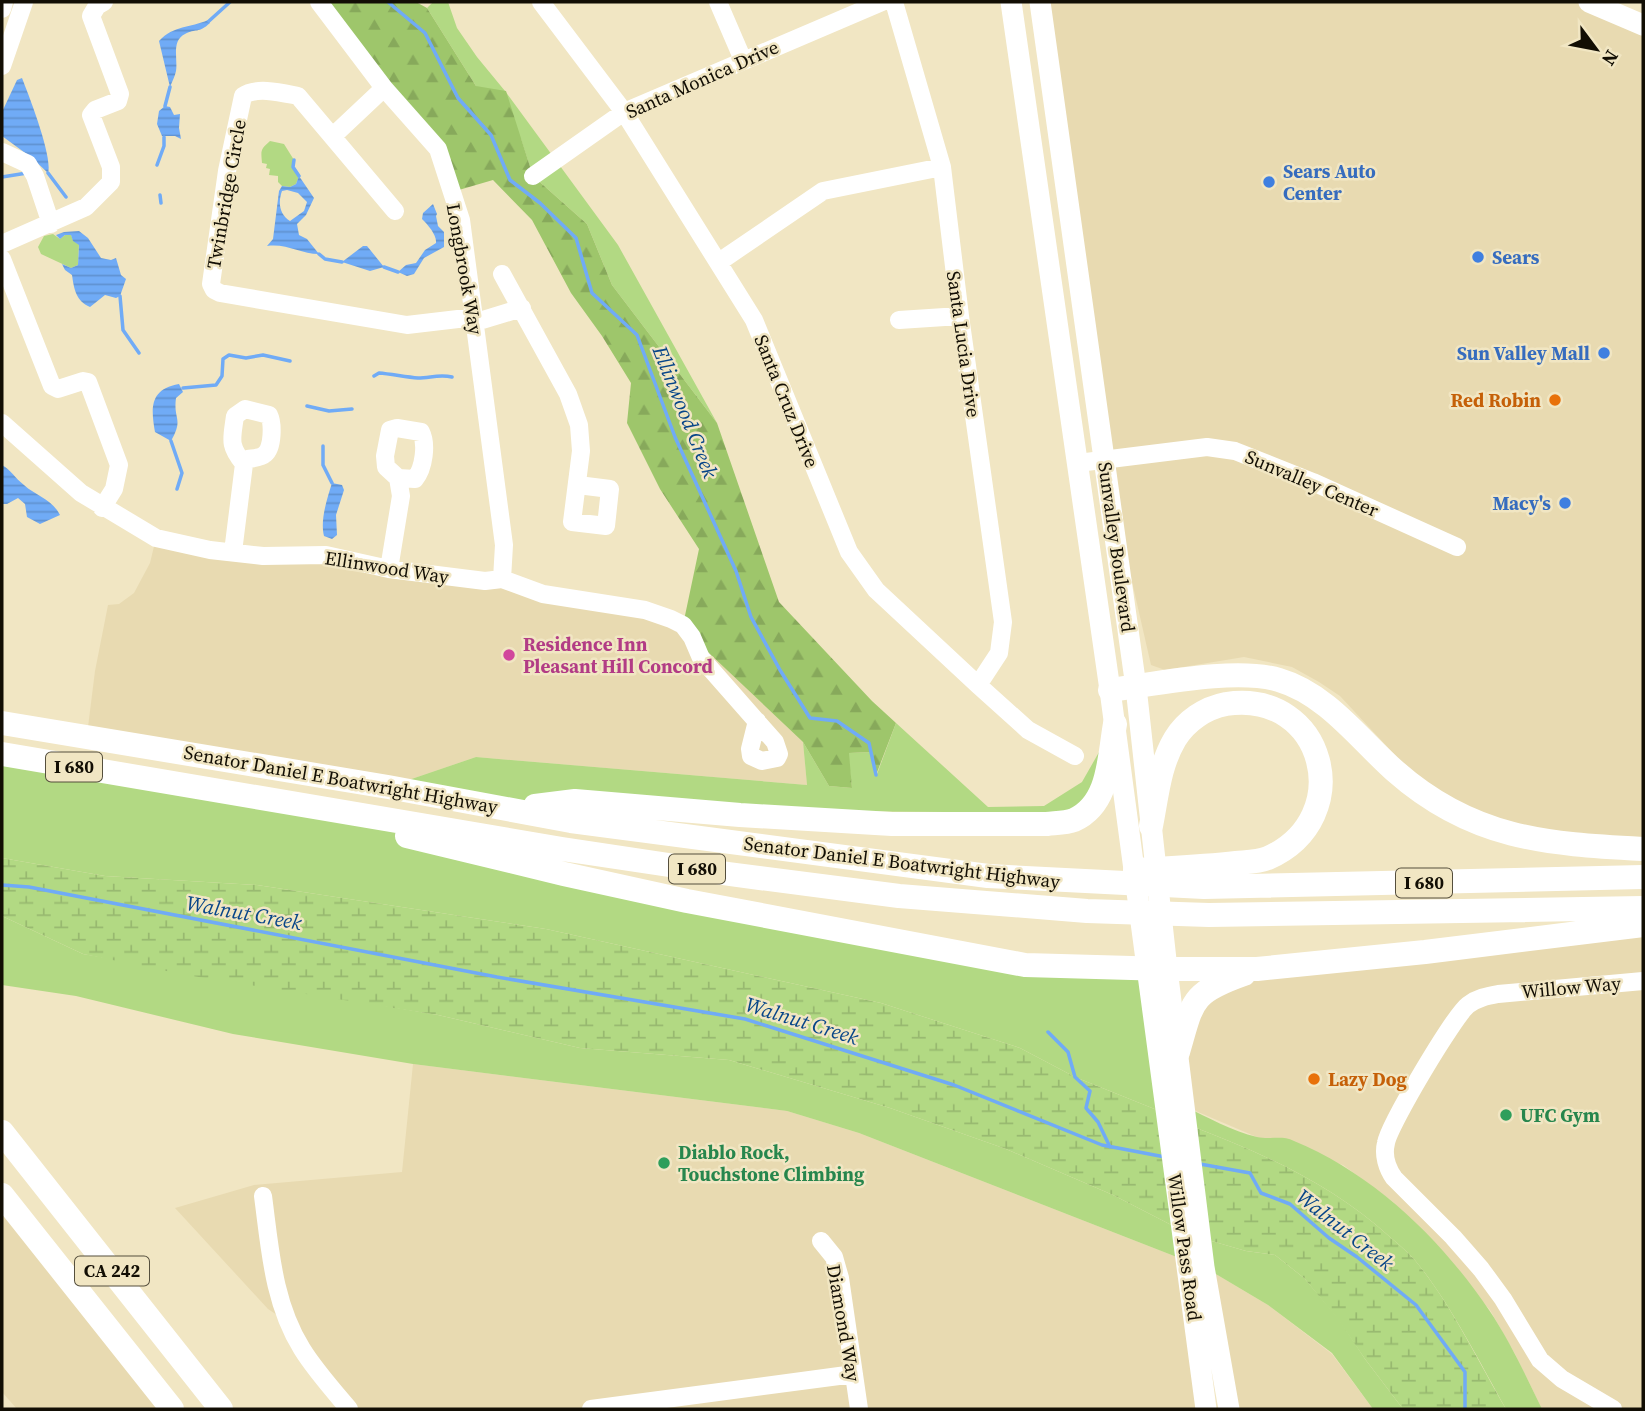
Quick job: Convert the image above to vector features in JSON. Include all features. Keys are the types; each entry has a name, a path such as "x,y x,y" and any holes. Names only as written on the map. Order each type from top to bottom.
{"highway":[{"path":"1110,690 1227,675 1282,680 1306,692 1339,717 1395,771 1424,795 1455,814 1495,830 1525,838 1588,846 1643,849"},
{"path":"1151,826 1162,766 1182,729 1200,713 1217,706 1251,703 1280,712 1298,725 1311,742 1319,760 1321,779 1317,807 1307,828 1290,845 1264,860 1204,877"},
{"name":"Senator Daniel E Boatwright Highway","path":"2,723 101,737 584,822 988,876 1204,877"},
{"path":"514,809 575,801 892,824 1047,824 1072,821 1097,801 1105,784 1115,724"},
{"name":"Senator Daniel E Boatwright Highway","path":"2,754 562,849 899,896 1087,911 1209,915 1643,908"},
{"path":"309,805 417,839 687,901 1025,965 1257,969 1425,952 1643,925"},
{"name":"I 680","path":"1204,877 1643,877"},
{"path":"1178,1052 1192,1006 1203,992 1224,980 1257,969"},
{"name":"CA 242","path":"2,1132 221,1409"},
{"name":"CA 242","path":"2,1195 172,1409"}],"main road":[{"name":"Sunvalley Boulevard","path":"1012,2 1115,724 1157,969 1173,1090"},
{"path":"1030,2 1035,40 1038,47 1047,53"},
{"name":"Sunvalley Boulevard","path":"1040,2 1136,687 1151,826 1157,969 1178,1052 1173,1090"},
{"path":"1589,2 1643,25"},
{"name":"Willow Pass Road","path":"1173,1090 1196,1264 1203,1404"},
{"name":"Willow Pass Road","path":"1196,1264 1229,1409"}],"street":[{"path":"2,9 4,2"},
{"path":"2,66 24,2"},
{"path":"2,244 86,206 111,182 113,176 90,115 95,110 118,101 120,94 91,16 97,6 104,2"},
{"name":"Longbrook Way","path":"319,2 384,88 438,149 461,220 504,545 502,579"},
{"name":"Santa Cruz Drive","path":"541,2 624,112 754,320 849,552 876,590 978,685 1028,730 1075,756"},
{"path":"718,2 743,61"},
{"name":"Santa Monica Drive","path":"533,176 624,112 882,2"},
{"name":"Santa Lucia Drive","path":"894,2 942,167 1003,622 999,653 978,685"},
{"path":"384,88 333,136 395,211"},
{"name":"Twinbridge Circle","path":"333,136 298,96 249,92 243,96 227,171 211,284 214,290 407,325 475,319"},
{"path":"2,152 28,164 36,176 51,223"},
{"path":"719,262 823,191 942,167"},
{"path":"2,259 52,386 58,388 88,382 119,465 114,489 102,508"},
{"path":"502,274 568,394 579,425 581,451 578,485"},
{"path":"475,319 522,308"},
{"path":"899,320 960,316"},
{"name":"Ellinwood Way","path":"2,423 81,493 156,538 210,551 262,556 326,555 388,569 485,581 502,579 543,594 645,610 683,625 692,637 701,658 757,721"},
{"name":"Sunvalley Center","path":"1077,463 1207,447 1235,451 1313,482 1457,547"},
{"path":"233,552 244,464"},
{"path":"388,569 401,496 398,478"},
{"name":"Willow Way","path":"1612,1409 1562,1379 1540,1360 1513,1314 1481,1269 1447,1230 1400,1186 1389,1172 1385,1150 1390,1132 1450,1027 1475,1000 1498,994 1643,981"},
{"path":"263,1196 275,1287 289,1323 303,1351 349,1409"},
{"name":"Diamond Way","path":"821,1241 834,1257 840,1278 859,1409"},
{"path":"591,1409 854,1374"}],"shaded area":[{"path":"1040,2 1589,2 1643,25 1643,841 1527,829 1444,798 1407,768 1340,696 1292,667 1244,657 1165,670 1151,665 1104,459"},
{"path":"156,538 326,555 645,610 692,637 803,742 807,785 476,757 388,787 87,735 95,671 108,605 119,604 134,593 150,563"},
{"path":"1643,925 1643,1409 1542,1409 1490,1310 1393,1202 1343,1165 1259,1138 1184,1106 1192,1006 1225,980"},
{"path":"413,1064 787,1111 859,1133 1187,1261 1206,1409 349,1409 289,1323 268,1309 175,1208 254,1185 402,1172"},
{"path":"2,1195 172,1409 17,1409 2,1392"},
{"path":"1204,1267 1268,1305 1332,1354 1373,1409 1229,1409"}],"green space":[{"path":"319,2 416,2 427,8 476,86 506,91 533,176 587,224 612,285 717,423 779,602 896,723 876,775 871,752 849,753 852,788 829,786 803,742 692,637 683,625 699,549 660,489 627,423 631,383 571,293 532,220 493,180 452,192 438,149"},
{"path":"433,2 448,2 457,28 477,57 618,245 717,423 612,285 587,224 533,176 521,139 476,86 427,8"},
{"path":"270,141 284,144 294,160 293,167 299,176 296,184 290,187 282,186 278,182 278,176 269,175 270,169 266,168 267,164 262,163 261,153"},
{"path":"53,234 60,239 71,235 79,244 78,265 71,268 41,254 38,247 44,236"},
{"path":"896,723 988,807 1044,806 1082,782 1115,724 1084,813 514,809 388,787 476,757 807,785 803,742 829,786 852,788 848,753 871,752 877,774"},
{"path":"2,754 147,779 1001,961 1148,969 1167,1114 1075,1077 1020,1048 881,1003 546,929 257,885 105,876 2,858"},
{"path":"2,858 105,876 257,885 546,929 881,1003 1020,1048 1075,1077 1167,1114 1183,1231 1113,1195 1006,1149 890,1108 729,1060 580,1048 438,1015 186,975 83,954 2,916"},
{"path":"2,916 83,954 438,1015 580,1048 729,1060 890,1108 1006,1149 1113,1195 1183,1231 1187,1261 859,1133 787,1111 413,1064 233,1034 76,996 2,985"},
{"path":"1184,1106 1238,1131 1262,1138 1289,1139 1323,1155 1351,1171 1404,1211 1450,1258 1489,1310 1511,1346 1542,1409 1506,1409 1463,1332 1427,1276 1408,1253 1367,1218 1344,1200 1294,1171 1186,1124"},
{"path":"1186,1124 1268,1158 1319,1185 1344,1200 1402,1248 1414,1259 1440,1294 1506,1409 1403,1409 1337,1318 1304,1278 1275,1255 1246,1251 1201,1238"},
{"path":"1201,1238 1246,1251 1275,1255 1304,1278 1338,1318 1403,1409 1373,1409 1332,1353 1268,1305 1204,1267"}],"water":[{"path":"208,20 210,23 206,26 185,34 178,41 176,71 170,87 159,41 176,29"},
{"path":"22,78 44,141 48,173 2,136 2,112 17,80"},
{"path":"165,106 170,107 174,115 180,114 181,139 162,136 157,124 159,111"},
{"path":"299,176 314,198 306,215 297,224 299,235 307,239 319,254 281,246 267,246 273,239 279,191 282,186 290,187 296,184","holes":["282,191 298,193 307,202 304,211 290,221 282,211"]},
{"path":"433,204 438,226 444,232 444,247 424,258 414,274 407,276 398,272 406,265 416,263 425,250 436,243 434,233 422,219 423,213"},
{"path":"79,231 88,238 101,258 116,258 121,275 126,279 120,296 116,298 105,295 90,307 79,298 72,275 62,264 71,268 78,265 79,245 73,241 71,235 60,239 56,235"},
{"path":"363,246 367,246 384,267 370,271 342,262"},
{"path":"179,384 183,392 176,398 178,423 171,441 155,432 153,408 157,395 162,390"},
{"path":"2,465 29,489 53,505 60,515 40,524 27,517 25,504 18,498 2,504"},
{"path":"332,483 342,485 344,490 336,515 337,535 332,539 324,536 323,523"}],"waterway":[{"path":"209,21 230,2"},
{"name":"Ellinwood Creek","path":"388,2 425,33 458,98 491,135 510,180 540,203 576,238 592,293 637,335 675,437 736,571 751,617 780,670 810,718 837,721 869,743 876,775"},
{"path":"165,106 170,87"},
{"path":"157,165 164,146 164,137"},
{"path":"294,160 293,167 299,176"},
{"path":"2,177 27,173"},
{"path":"48,173 66,197"},
{"path":"160,195 161,203"},
{"path":"319,254 325,259 342,262"},
{"path":"384,267 398,272"},
{"path":"120,296 123,330 139,353"},
{"path":"183,388 216,385 222,376 223,359 229,355 246,358 263,355 290,361"},
{"path":"374,376 379,373 418,378 452,377"},
{"path":"307,406 329,411 352,409"},
{"path":"171,441 182,473 177,489"},
{"path":"323,446 323,465 332,483"},
{"name":"Walnut Creek","path":"2,885 29,887 497,977 745,1019 954,1085 1102,1145 1165,1157"},
{"name":"Ellinwood Creek","path":"1048,1032 1068,1052 1075,1077 1090,1091 1086,1108 1098,1122 1110,1147"},
{"name":"Walnut Creek","path":"1200,1164 1250,1173 1261,1193 1290,1204 1329,1238 1416,1305 1465,1372 1465,1409"}],"place":[{"name":"Sears Auto Center","path":"1269,182"},
{"name":"Sears","path":"1478,257"},
{"name":"Sun Valley Mall","path":"1604,353"},
{"name":"Red Robin","path":"1555,400"},
{"name":"Macy's","path":"1565,503"},
{"name":"Residence Inn Pleasant Hill Concord","path":"509,655"},
{"name":"Lazy Dog","path":"1314,1079"},
{"name":"UFC Gym","path":"1506,1115"},
{"name":"Diablo Rock, Touchstone Climbing","path":"664,1163"}]}
